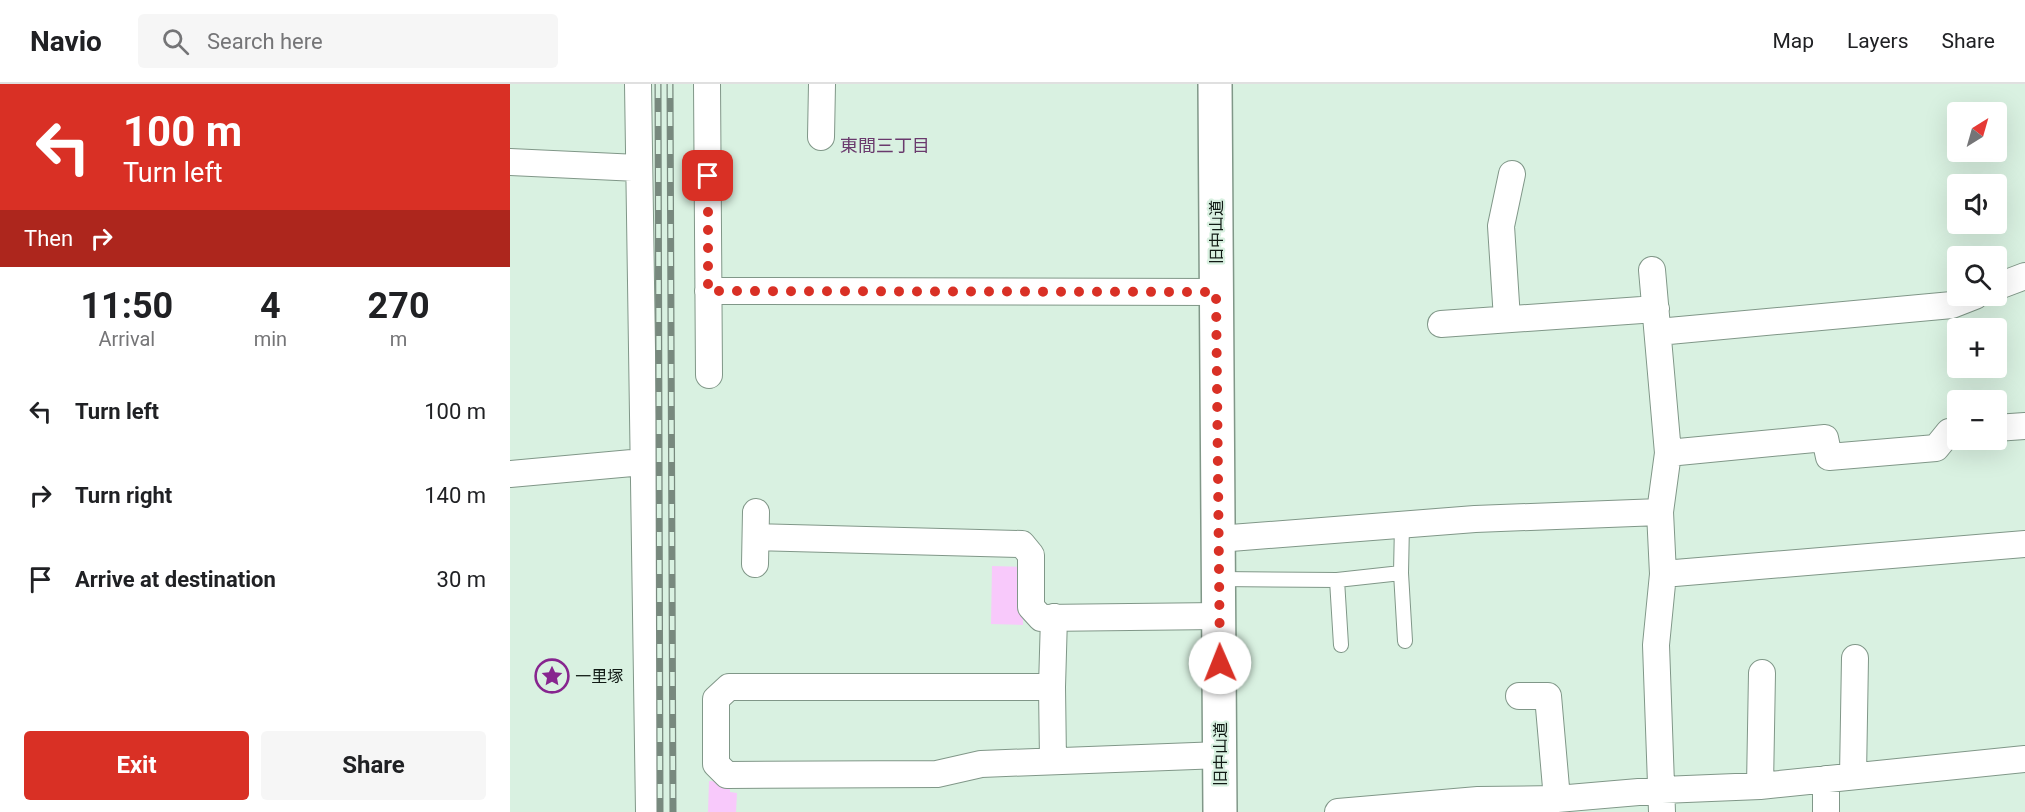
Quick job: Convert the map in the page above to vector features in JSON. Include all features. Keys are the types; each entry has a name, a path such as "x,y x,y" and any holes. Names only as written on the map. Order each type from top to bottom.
{"main road":[{"name":"旧中山道","path":"1215,84 1220,812"}],"street":[{"path":"638,84 649,812"},
{"path":"707,84 709,375"},
{"path":"821,137 822,84"},
{"path":"510,162 638,168"},
{"path":"1506,319 1501,226 1512,174"},
{"path":"1652,270 1668,453 1659,512 1662,574 1656,645 1662,801"},
{"path":"2007,283 2025,276"},
{"path":"708,291 1216,292"},
{"path":"1441,324 1506,319 1657,321 1947,305"},
{"path":"2007,427 2025,426"},
{"path":"1668,453 1825,438 1829,457 1936,448 1947,434"},
{"path":"510,474 643,462"},
{"path":"755,564 756,512"},
{"path":"1218,538 1475,519 1659,512"},
{"path":"756,537 1022,544 1031,555 1031,608 1041,618 1219,616"},
{"path":"1662,574 2025,544"},
{"path":"1053,761 1054,617"},
{"path":"1853,776 1856,658"},
{"path":"1760,786 1762,673"},
{"path":"1052,687 729,687 716,699 716,764 728,775 937,774 981,764 1221,755"},
{"path":"1519,696 1548,696 1557,799"},
{"path":"1338,812 1478,800 1662,801 1826,778 2025,759 2025,770"},
{"path":"1826,778 1827,812"}],"lane":[{"path":"1402,524 1401,573 1405,641"},
{"path":"1219,579 1337,580 1401,573"},
{"path":"1337,580 1341,645"}],"shaded area":[{"path":"992,566 1023,567 1023,625 991,624"},
{"path":"709,781 730,782 730,792 737,793 736,812 708,812"}],"railway":[{"path":"658,84 660,812"},
{"path":"670,84 673,812"}],"place":[{"name":"一里塚","path":"552,676"}],"district":[{"name":"東間三丁目","path":"885,146"}],"route":[{"path":"708,176 708,291 1216,292 1220,663"}]}
